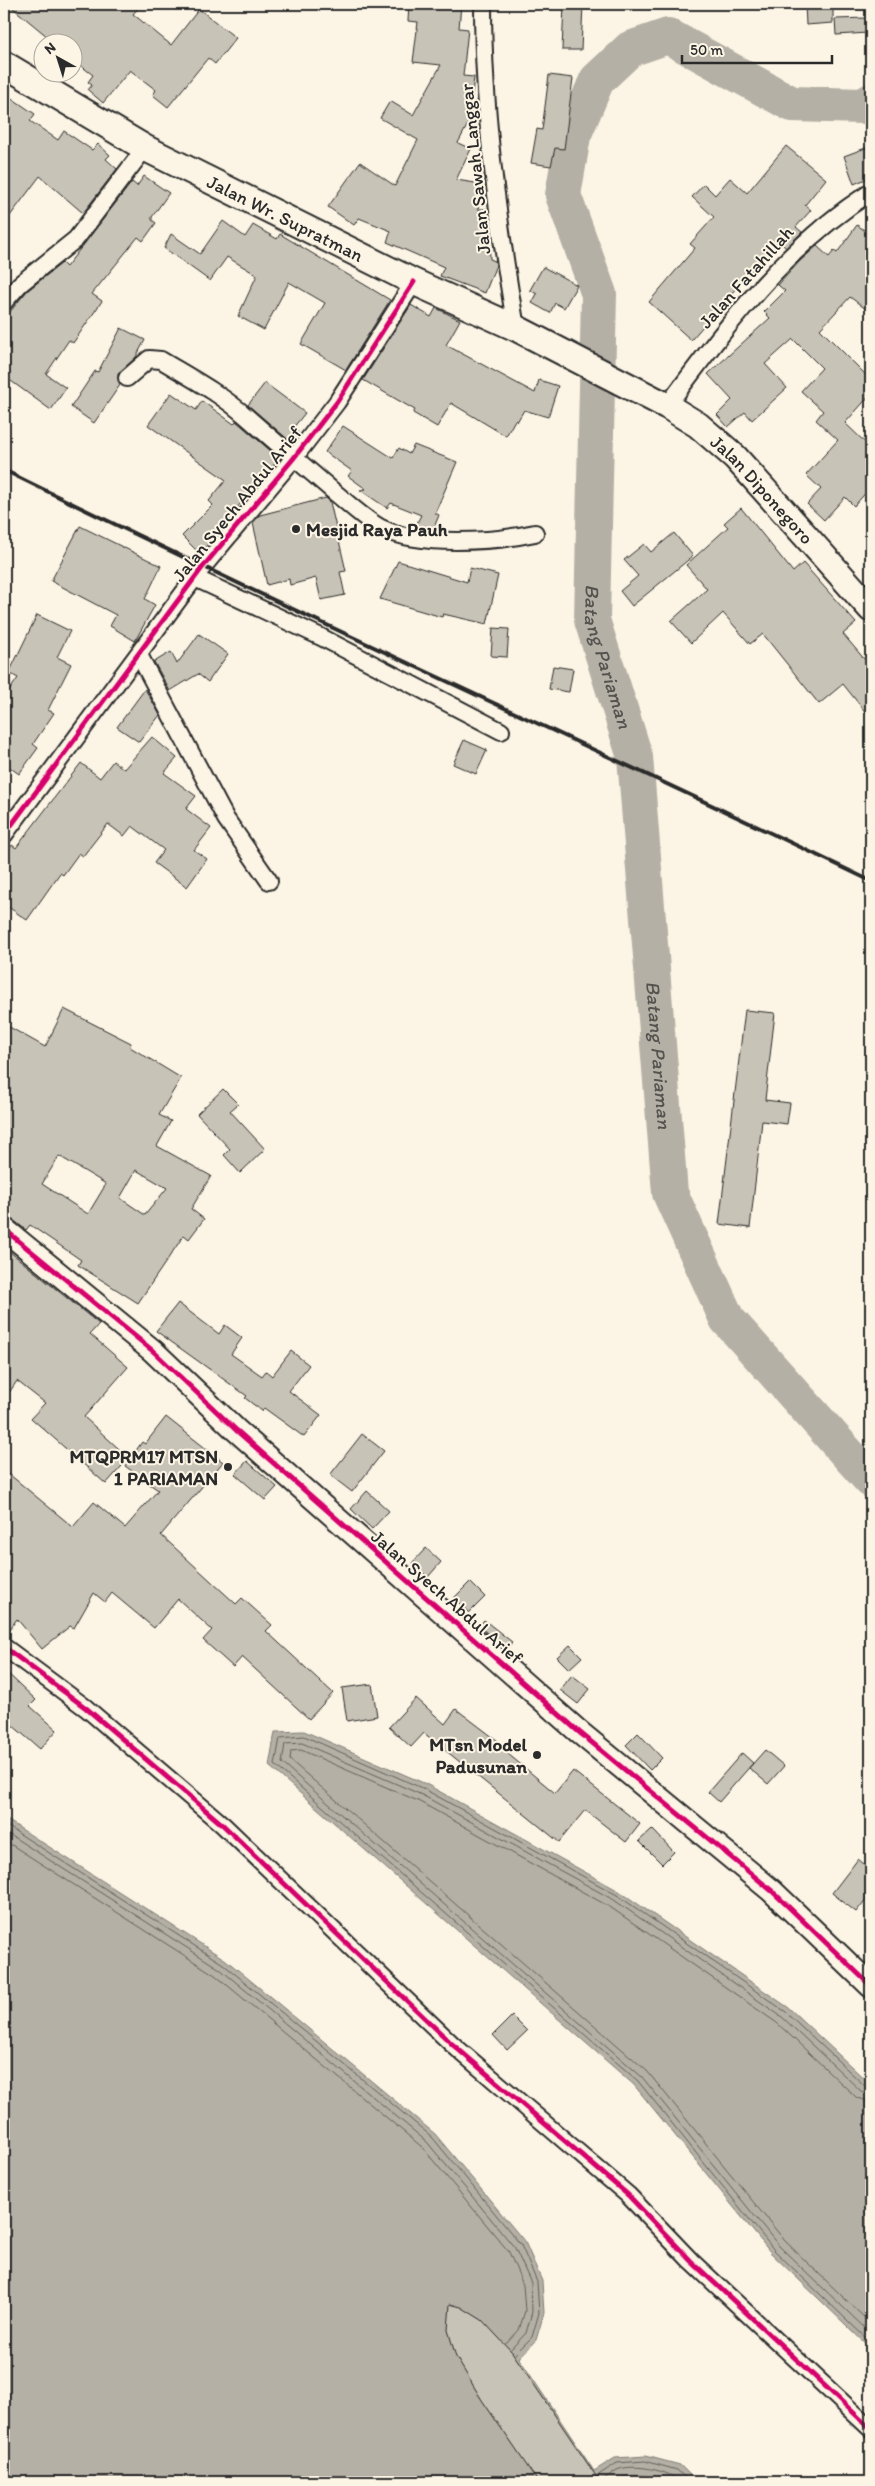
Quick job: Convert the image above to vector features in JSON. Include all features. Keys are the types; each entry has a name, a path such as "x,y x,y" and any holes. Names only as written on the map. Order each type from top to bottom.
{"main road":[{"name":"Jalan Wr. Supratman","path":"4,64 145,148 414,282 516,328 636,391"},
{"name":"Jalan Diponegoro","path":"636,391 667,406 698,425 735,457 871,609"}],"street":[{"name":"Jalan Sawah Langgar","path":"483,4 485,62 494,178 501,244 516,328"},
{"path":"4,302 20,284 76,239 145,148"},
{"name":"Jalan Fatahillah","path":"667,406 714,343 767,278 821,227 871,192"},
{"name":"Jalan Syech Abdul Arief","path":"4,834 195,578 293,459 348,386 414,282"},
{"path":"127,378 149,359 161,360 228,401 293,459 376,524 391,532 422,538 468,541 504,540 535,533"},
{"path":"195,578 321,637 501,731"},
{"path":"139,655 226,819 269,881"},
{"name":"Jalan Syech Abdul Arief","path":"4,1229 153,1351 236,1430 579,1732 772,1891 871,1986"},
{"path":"4,1647 86,1708 223,1825 452,2044 628,2195 691,2261 871,2429"}],"water":[{"path":"304,1731 426,1784 619,1891 789,2008 871,2085 871,2349 771,2253 634,2085 269,1766 275,1732"},
{"path":"4,1818 226,1960 435,2134 525,2242 542,2281 544,2313 536,2340 519,2358 594,2471 615,2458 646,2456 680,2465 697,2482 4,2482"}],"building":[{"path":"8,4 142,4 133,14 171,45 199,9 236,38 215,64 208,58 168,107 153,95 156,90 130,70 103,103 88,90 92,85 88,82 93,75 82,67 82,32 42,32"},
{"path":"409,4 461,4 459,28 468,29 463,76 474,77 471,103 477,107 458,143 471,149 456,180 482,184 478,209 488,209 490,259 495,261 496,265 485,293 440,276 444,267 387,242 391,231 359,218 354,225 328,207 360,162 395,186 418,140 380,118 390,101 413,115 441,65 413,62 418,22 408,21"},
{"path":"564,4 583,4 581,50 562,50"},
{"path":"805,4 833,4 833,23 806,25"},
{"path":"867,18 868,33 836,35 835,19"},
{"path":"549,75 573,78 564,149 555,148 551,166 531,163 537,129 542,130"},
{"path":"10,97 35,114 30,121 58,140 64,131 92,150 98,144 110,155 106,159 117,169 83,213 40,176 4,224 4,106"},
{"path":"786,146 826,179 805,205 811,210 796,227 802,232 786,248 778,240 691,340 649,302 695,248 690,244 714,217 692,197 704,184 715,195 730,178 747,193"},
{"path":"871,146 871,177 854,184 844,156"},
{"path":"144,176 169,193 152,217 152,220 156,223 143,241 138,237 92,294 102,301 73,343 69,340 46,374 66,388 51,410 4,376 4,319 27,291 62,263 66,267 132,182 137,186"},
{"path":"223,221 245,237 253,225 277,239 280,234 390,300 346,370 301,344 325,303 289,282 264,330 238,316 257,275 227,257 210,281 164,248 171,234 200,254"},
{"path":"857,225 871,235 871,313 850,297 820,329 871,380 871,394 845,423 871,448 871,487 854,506 845,497 824,520 807,504 821,489 806,475 838,440 816,420 823,411 801,391 822,368 793,339 765,364 787,388 752,420 745,412 728,427 717,415 732,400 708,374 770,318 764,312 785,291 778,285 800,261 817,246 829,257 834,251 837,253"},
{"path":"543,267 577,285 564,308 555,303 550,313 532,303 537,294 530,290"},
{"path":"411,305 431,317 436,308 460,320 446,345 535,393 539,380 558,386 548,417 524,410 517,422 515,420 506,436 451,403 437,427 413,413 415,410 363,380"},
{"path":"121,328 145,340 136,357 118,374 120,385 94,423 71,407 95,371 98,372"},
{"path":"265,383 305,413 293,428 298,432 291,442 248,405"},
{"path":"171,393 196,410 202,401 234,424 236,421 279,458 266,475 264,473 214,538 199,553 182,536 213,505 209,501 226,480 148,425"},
{"path":"343,426 393,458 399,448 409,454 414,445 457,462 435,513 439,515 433,530 415,527 421,515 391,503 387,508 360,490 366,489 348,476 352,471 325,452"},
{"path":"326,498 330,502 346,571 340,572 345,595 321,600 316,578 290,585 289,579 267,585 253,523 260,515"},
{"path":"741,508 793,572 803,563 856,623 843,634 871,667 871,719 843,684 819,704 763,634 750,644 723,613 691,643 671,621 707,589 686,565 728,527 724,523"},
{"path":"80,526 161,566 145,599 155,605 135,641 110,626 116,615 51,581"},
{"path":"674,533 693,556 632,606 620,591 638,576 624,560 644,544 651,552"},
{"path":"398,561 467,582 470,568 498,575 487,624 443,614 442,617 380,599"},
{"path":"37,615 70,631 57,657 71,664 48,710 54,713 33,744 38,748 19,774 4,763 4,698 18,678 9,673"},
{"path":"493,628 509,629 507,657 491,656"},
{"path":"199,634 228,654 208,682 198,674 170,691 154,662 171,652 177,664"},
{"path":"553,666 573,669 569,692 549,689"},
{"path":"145,689 160,715 139,742 117,727"},
{"path":"152,737 177,758 164,773 196,796 186,809 211,828 194,850 207,859 187,887 154,863 164,850 132,826 124,836 108,824 83,856 79,853 63,875 60,873 27,920 4,904 4,857 12,845 16,848 81,763 100,778 113,761 124,769"},
{"path":"464,740 487,750 476,774 453,764"},
{"path":"64,1009 131,1043 130,1047 181,1078 159,1115 171,1121 157,1146 211,1176 191,1209 204,1219 189,1239 184,1235 138,1303 78,1265 81,1260 30,1225 26,1230 12,1219 4,1216 4,1024 45,1047","holes":["59,1156 106,1184 88,1214 42,1184","136,1170 167,1188 145,1215 120,1198"]},
{"path":"745,1010 775,1013 765,1100 790,1103 787,1124 762,1121 750,1228 719,1224"},
{"path":"223,1089 238,1104 230,1111 265,1149 240,1173 224,1155 230,1149 197,1114"},
{"path":"4,1247 99,1324 90,1334 128,1367 84,1417 129,1458 106,1484 31,1418 45,1403 17,1381 4,1400"},
{"path":"178,1303 219,1334 225,1325 242,1338 231,1354 262,1376 266,1371 272,1376 291,1351 309,1365 289,1391 321,1415 304,1437 264,1408 262,1411 245,1398 247,1396 156,1331"},
{"path":"166,1417 223,1462 161,1535 236,1604 242,1598 272,1625 266,1631 333,1693 309,1719 242,1657 233,1667 203,1640 212,1630 178,1599 154,1628 112,1593 105,1602 94,1593 74,1628 70,1626 42,1649 17,1619 4,1637 4,1470 73,1527 94,1502 125,1528 158,1490 125,1466 142,1442 145,1444"},
{"path":"362,1434 384,1451 352,1492 330,1475"},
{"path":"247,1461 277,1487 265,1500 235,1474"},
{"path":"367,1491 389,1511 372,1529 351,1509"},
{"path":"426,1548 441,1562 428,1577 412,1563"},
{"path":"470,1582 485,1597 469,1613 454,1598"},
{"path":"484,1620 512,1642 506,1650 479,1626"},
{"path":"570,1645 582,1657 569,1669 557,1657"},
{"path":"4,1670 36,1700 30,1706 57,1730 40,1749 4,1718"},
{"path":"572,1675 590,1689 578,1704 560,1690"},
{"path":"372,1684 377,1716 347,1721 342,1688"},
{"path":"416,1698 445,1724 456,1709 498,1741 496,1744 555,1793 573,1771 640,1824 626,1842 585,1810 559,1842 424,1733 411,1747 389,1727"},
{"path":"638,1733 662,1758 650,1770 626,1745"},
{"path":"765,1750 784,1766 768,1784 749,1768"},
{"path":"742,1753 753,1763 719,1802 708,1792"},
{"path":"652,1829 674,1852 662,1864 639,1841"},
{"path":"858,1859 871,1870 871,1893 856,1912 832,1893"},
{"path":"512,2016 527,2031 507,2050 493,2035"},
{"path":"450,2304 461,2307 482,2320 512,2352 600,2482 538,2482 482,2400 456,2357 448,2330"}],"waterway":[{"name":"Batang Pariaman","path":"871,101 863,106 792,104 668,36 630,49 597,80 573,136 563,195 599,294 592,620 635,757 670,1193 727,1319 871,1480"}],"railway":[{"path":"4,470 220,575 871,881"}],"cycle path":[{"path":"4,835 202,568 293,459 337,402 414,282"},
{"path":"4,1229 153,1351 236,1430 579,1732 772,1891 871,1986"},
{"path":"4,1647 86,1708 223,1825 452,2044 628,2195 691,2261 871,2429"}],"place":[{"name":"Mesjid Raya Pauh","path":"296,529"},
{"name":"MTQPRM17 MTSN 1 PARIAMAN","path":"228,1467"},
{"name":"MTsn Model Padusunan","path":"537,1755"}]}
